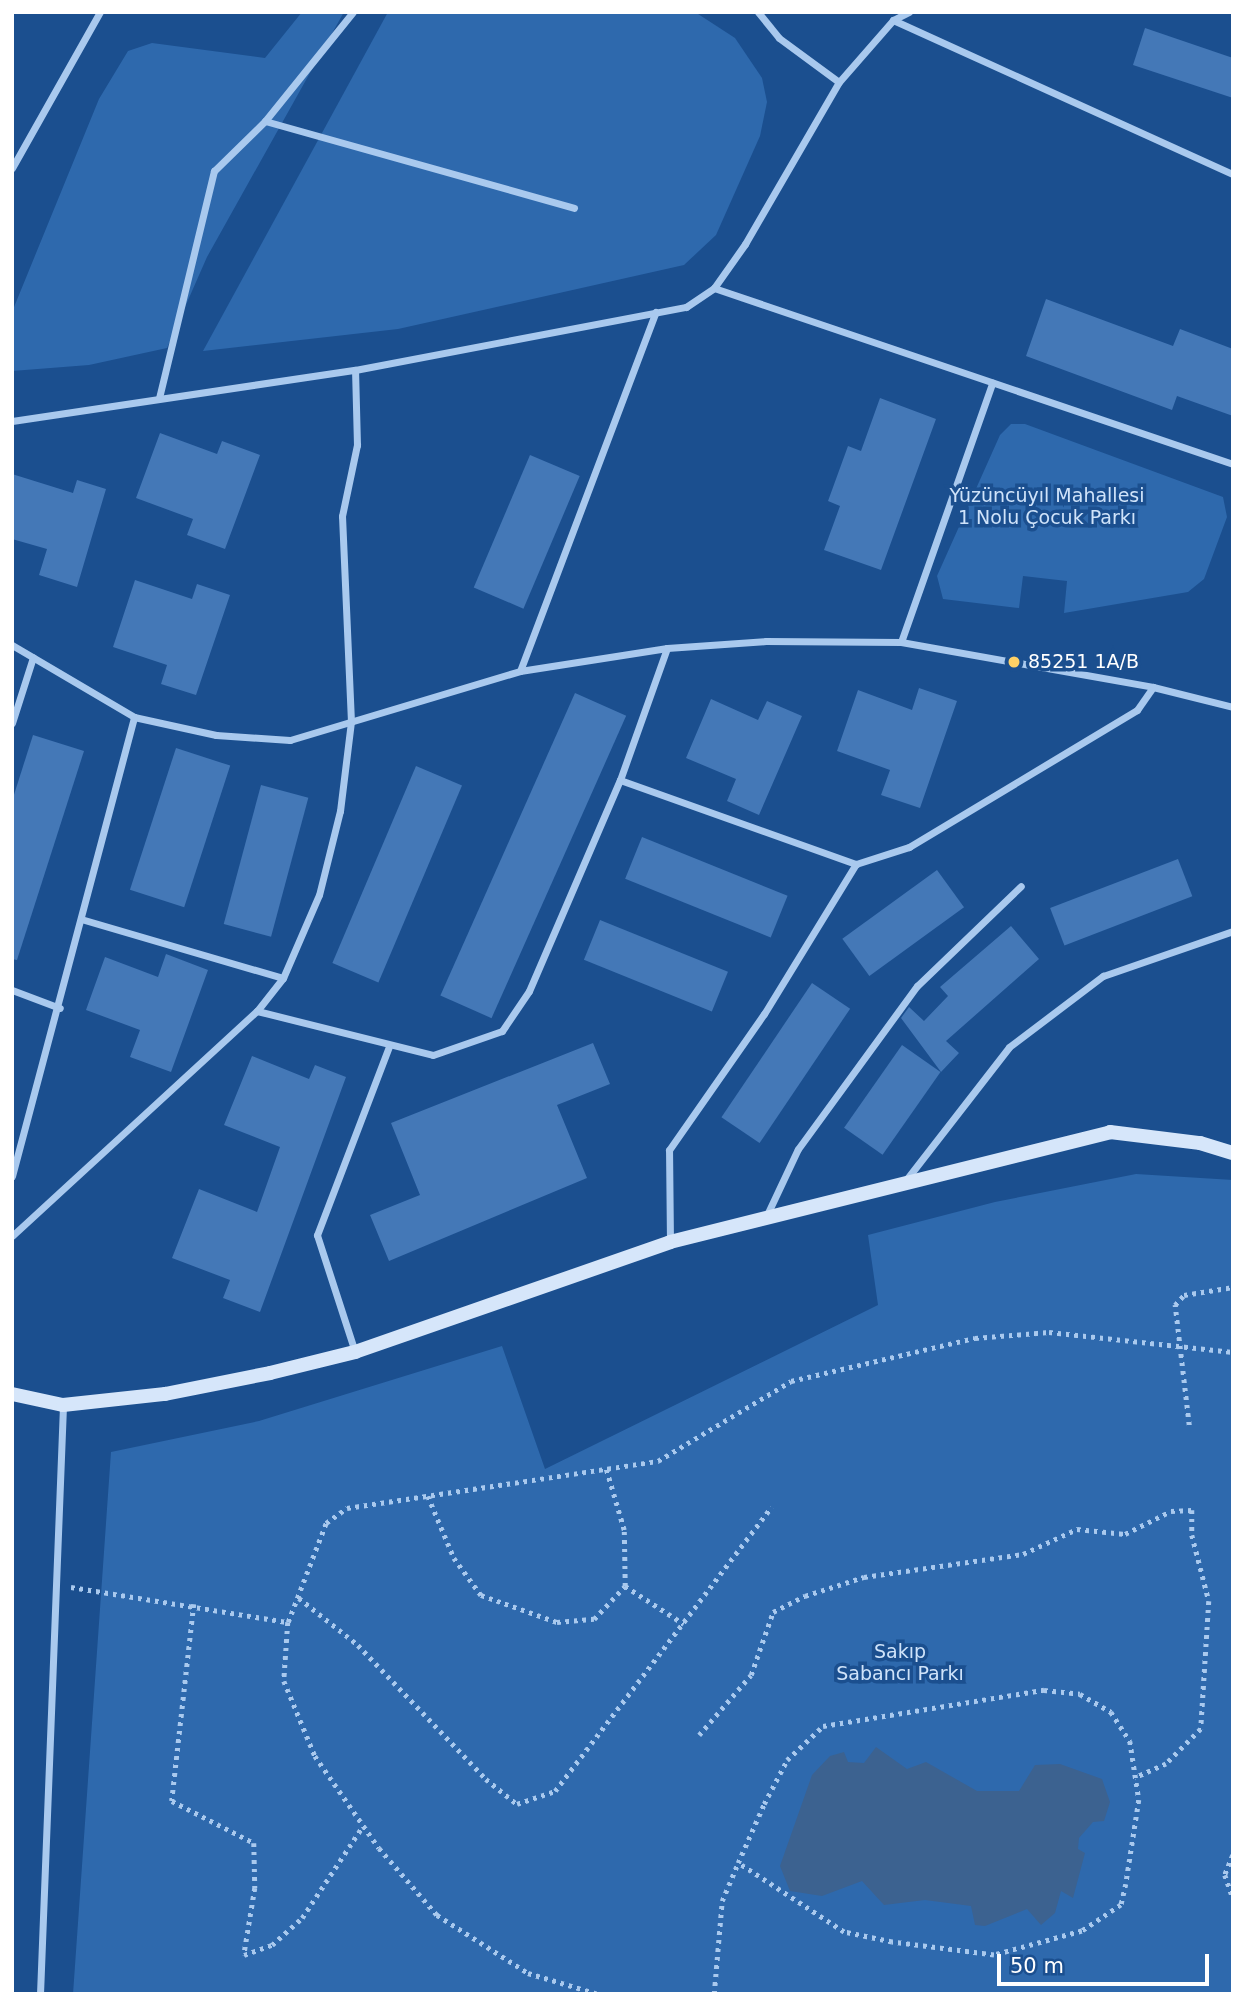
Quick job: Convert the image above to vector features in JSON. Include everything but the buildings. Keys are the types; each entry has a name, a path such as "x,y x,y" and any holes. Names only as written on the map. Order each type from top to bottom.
{"street":[{"path":"12,168 100,12"},
{"path":"159,398 214,171 265,121 353,12"},
{"path":"758,12 779,38 839,82"},
{"path":"12,421 355,370 686,307 714,288 839,82 893,20 909,12"},
{"path":"893,20 1233,174"},
{"path":"265,121 574,208"},
{"path":"714,288 1233,464"},
{"path":"520,671 656,312"},
{"path":"12,1236 257,1011 283,978 320,895 340,811 351,722 342,516 357,445 355,370"},
{"path":"901,642 992,383"},
{"path":"12,645 134,717 216,735 290,740 520,671 667,648 766,641 901,642 1153,687 1233,707"},
{"path":"257,1011 433,1055 502,1031 529,991 620,780 667,648"},
{"path":"12,723 33,657"},
{"path":"670,1242 669,1150 764,1014 856,864 922,839 1137,710 1153,687"},
{"path":"12,1177 60,1008 134,717"},
{"path":"620,780 856,864"},
{"path":"765,1219 798,1149 917,986 1021,886"},
{"path":"81,919 283,978"},
{"path":"905,1181 1009,1047 1103,976 1233,931"},
{"path":"12,989 60,1008"},
{"path":"355,1352 317,1235 389,1046"},
{"path":"12,1394 62,1405 165,1394 355,1352 670,1242 905,1181 1110,1132 1200,1143 1233,1153"},
{"path":"40,1994 62,1405"}],"path":[{"path":"1189,1425 1175,1305 1184,1295 1233,1287"},
{"path":"598,1994 528,1973 436,1915 363,1826 315,1756 284,1681 288,1622 326,1523 347,1508 659,1461 791,1381 975,1338 1049,1332 1233,1352"},
{"path":"428,1496 454,1558 481,1594 557,1622 594,1619 625,1587 624,1530 606,1469"},
{"path":"299,1598 358,1645 435,1729 517,1804 555,1791 771,1507"},
{"path":"698,1735 751,1675 774,1612 805,1596 864,1577 1023,1554 1077,1529 1125,1534 1171,1511 1192,1510 1192,1535 1209,1601 1201,1729 1166,1764 1135,1778"},
{"path":"57,1585 194,1604 288,1622"},
{"path":"625,1587 684,1624"},
{"path":"194,1604 172,1801 254,1843 255,1888 244,1955 272,1945 302,1918 363,1826"},
{"path":"714,1994 722,1901 738,1863 787,1760 823,1726 979,1697 1044,1690 1080,1694 1111,1712 1130,1741 1139,1800 1121,1905 1082,1931 994,1955 844,1932 738,1863"},
{"path":"1233,1856 1225,1875 1233,1898"}],"green space":[{"path":"302,12 344,12 207,257 167,348 89,365 12,371 12,312 99,99 128,51 152,43 265,58"},
{"path":"388,12 695,12 735,38 762,78 767,102 760,136 716,235 684,265 398,329 203,351"},
{"name":"Yüzüncüyıl Mahallesi 1 Nolu Çocuk Parkı","path":"1011,424 1025,424 1223,497 1227,517 1204,579 1188,592 1064,613 1067,581 1023,576 1019,608 943,599 937,576 1000,435"},
{"name":"Sakıp Sabancı Parkı","path":"1136,1174 1233,1180 1233,1994 73,1994 111,1452 259,1421 502,1346 545,1469 878,1305 868,1235 995,1202"}],"shaded area":[{"path":"876,1747 907,1769 926,1762 977,1791 1019,1791 1035,1765 1060,1764 1102,1779 1110,1802 1104,1821 1093,1822 1079,1838 1078,1849 1085,1853 1073,1898 1061,1891 1055,1913 1041,1925 1027,1909 985,1926 975,1925 971,1906 925,1900 884,1905 862,1881 822,1896 790,1891 780,1866 812,1775 830,1756 844,1752 848,1762 864,1763"}],"place":[{"name":"85251 1A/B","path":"1014,662"}]}
